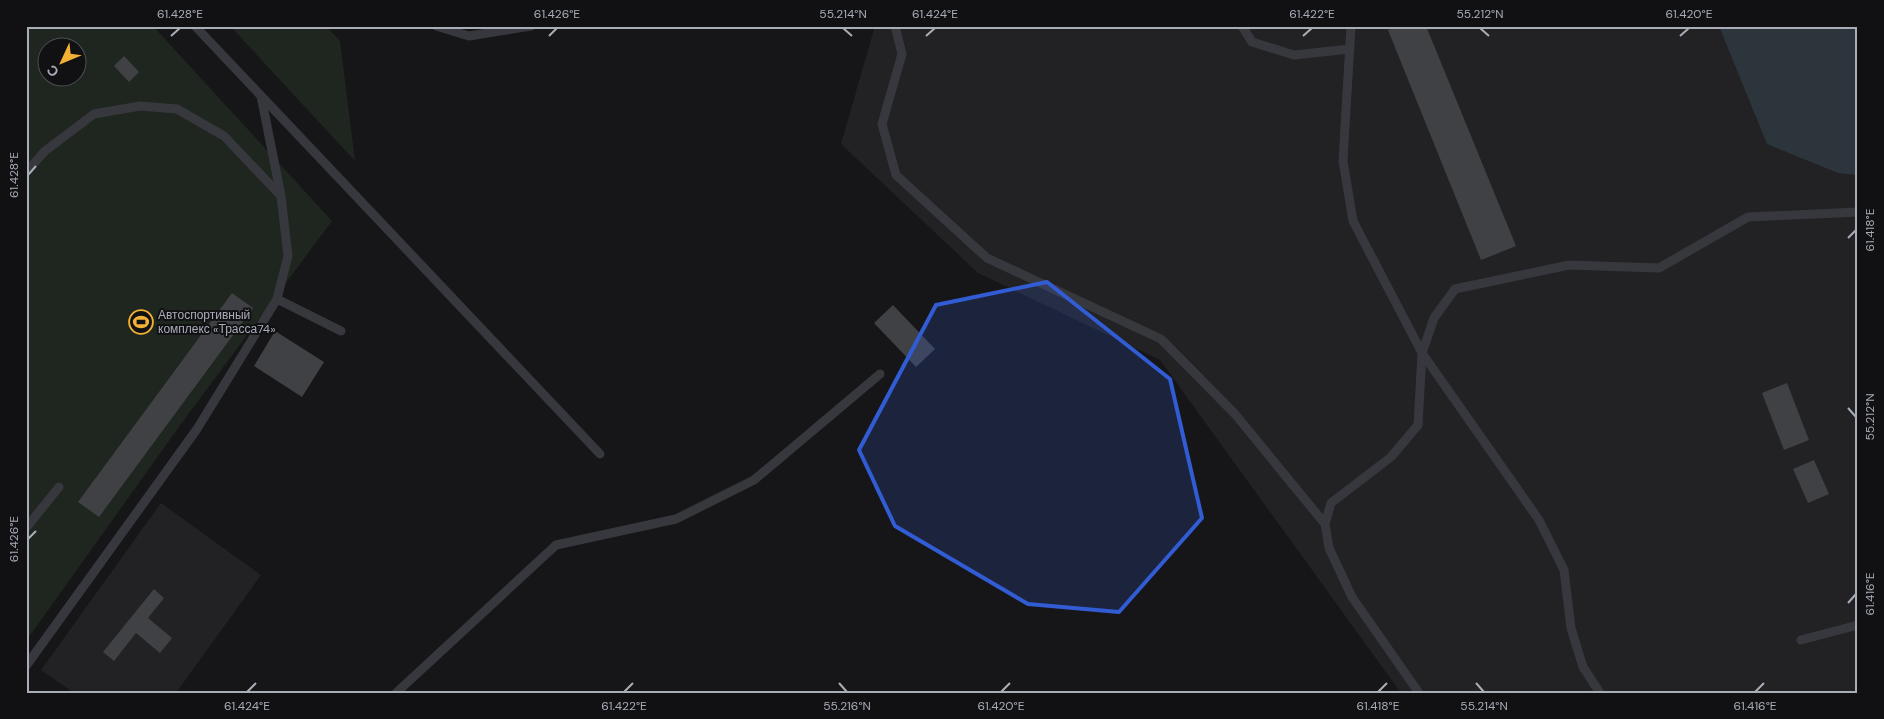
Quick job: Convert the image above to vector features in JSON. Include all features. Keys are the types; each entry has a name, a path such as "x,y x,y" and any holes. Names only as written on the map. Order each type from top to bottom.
{"lane":[{"path":"195,26 600,454"},
{"path":"436,26 469,36 530,26"},
{"path":"895,26 902,54 882,124 896,175 987,258 1161,340 1236,414 1325,524"},
{"path":"1242,26 1252,42 1294,55 1350,49"},
{"path":"1351,26 1343,161 1353,221 1422,353 1539,520 1564,570 1571,628 1583,667 1600,693"},
{"path":"26,666 197,429 277,299 288,256 281,196 261,96"},
{"path":"26,172 45,151 94,114 140,106 177,109 224,136 281,196"},
{"path":"1419,693 1352,597 1329,548 1325,524 1331,503 1391,457 1418,425 1422,353 1434,318 1455,289 1569,265 1659,268 1748,216 1858,212"},
{"path":"277,299 341,331"},
{"path":"396,693 556,545 676,519 754,480 880,374"},
{"path":"26,528 59,487"},
{"path":"1801,640 1858,625"}],"highlighted area":[{"path":"1047,282 1170,379 1202,518 1119,612 1028,604 895,526 859,450 936,305"}],"shaded area":[{"name":"Автоспортивный комплекс «Трасса74»","path":"26,26 153,26 332,221 181,424 26,641"},
{"path":"230,26 326,26 340,41 355,161"},
{"path":"872,26 1858,26 1858,693 1401,693 1160,360 978,273 841,144 874,29"},
{"path":"1719,26 1858,26 1858,175 1838,173 1767,144"},
{"path":"161,503 261,575 176,693 74,693 41,670"}],"building":[{"path":"1398,26 1426,26 1516,246 1481,260 1388,30"},
{"path":"124,56 139,72 129,82 114,66"},
{"path":"232,293 253,308 99,517 78,502"},
{"path":"893,305 935,349 916,367 874,323"},
{"path":"275,331 324,362 302,397 254,366"},
{"path":"1787,383 1809,440 1784,450 1762,393"},
{"path":"1814,460 1829,494 1808,503 1793,469"},
{"path":"154,589 164,598 148,618 172,638 160,653 136,633 114,661 103,652"}],"place":[{"name":"Автоспортивный комплекс «Трасса74»","path":"141,322"}]}
